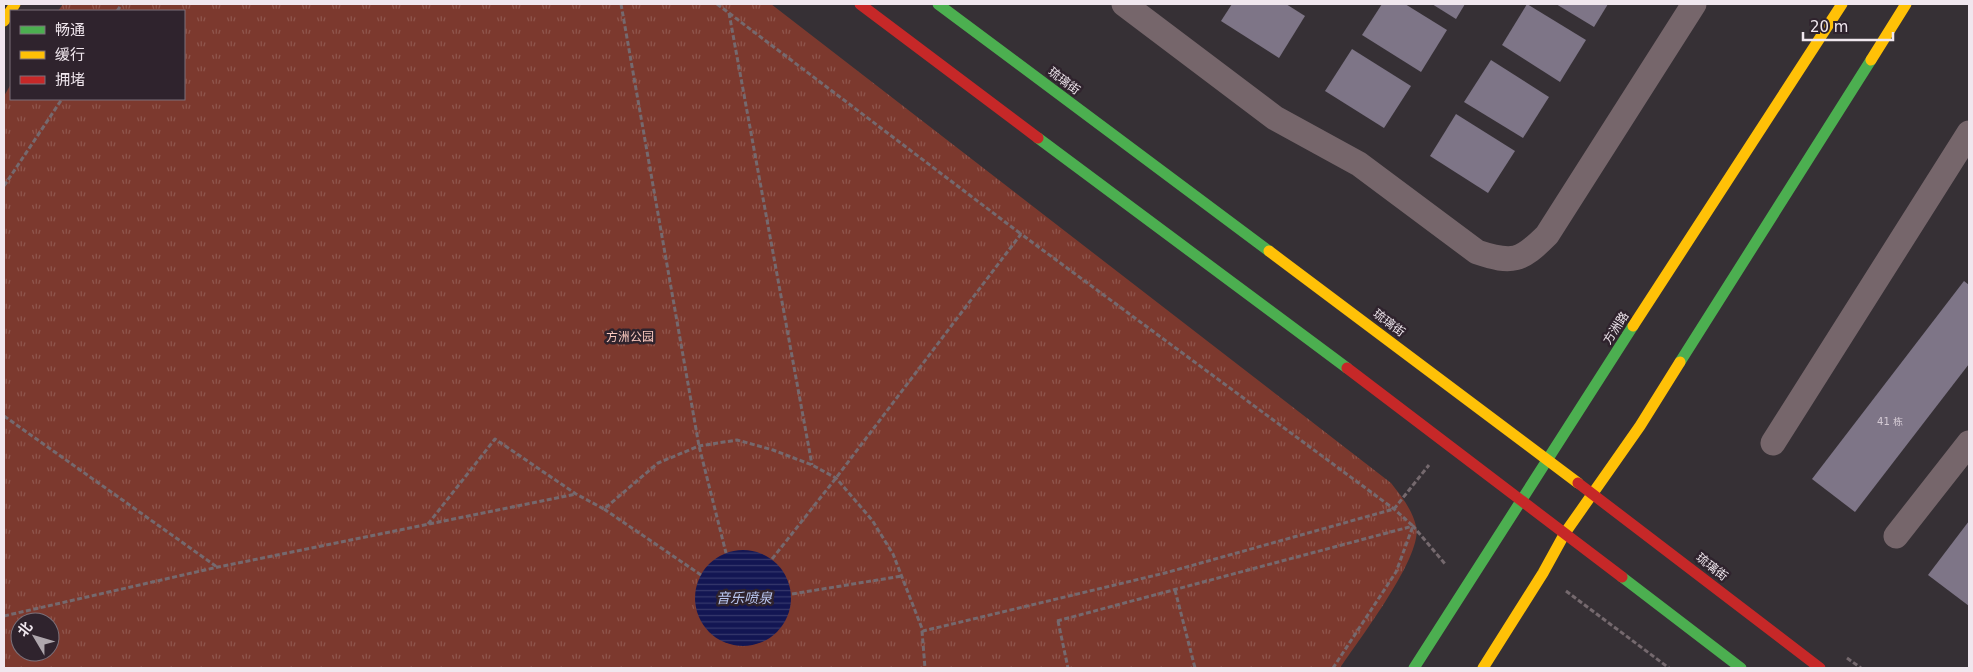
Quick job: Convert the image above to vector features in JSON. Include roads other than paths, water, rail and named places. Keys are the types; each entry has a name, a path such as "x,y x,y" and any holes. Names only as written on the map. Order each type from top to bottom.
{"main road":[{"path":"860,4 1446,443 1741,668"},
{"name":"琉璃街","path":"938,4 1670,552 1820,668"},
{"name":"方洲路","path":"1414,668 1842,4"},
{"path":"1483,668 1543,573 1565,533 1640,426 1906,4"}],"street":[{"path":"1124,4 1275,118 1359,164 1478,252 1495,258 1513,259 1530,252 1547,235 1694,4"},
{"path":"1773,443 1969,132"},
{"path":"1896,536 1969,443"}],"water":[{"name":"音乐喷泉","path":"743,550 761,554 777,564 787,580 791,598 787,616 777,632 761,642 743,646 725,642 709,632 699,616 695,598 699,580 709,564 725,554"}],"park label":[{"name":"方洲公园","path":"630,337"}]}
